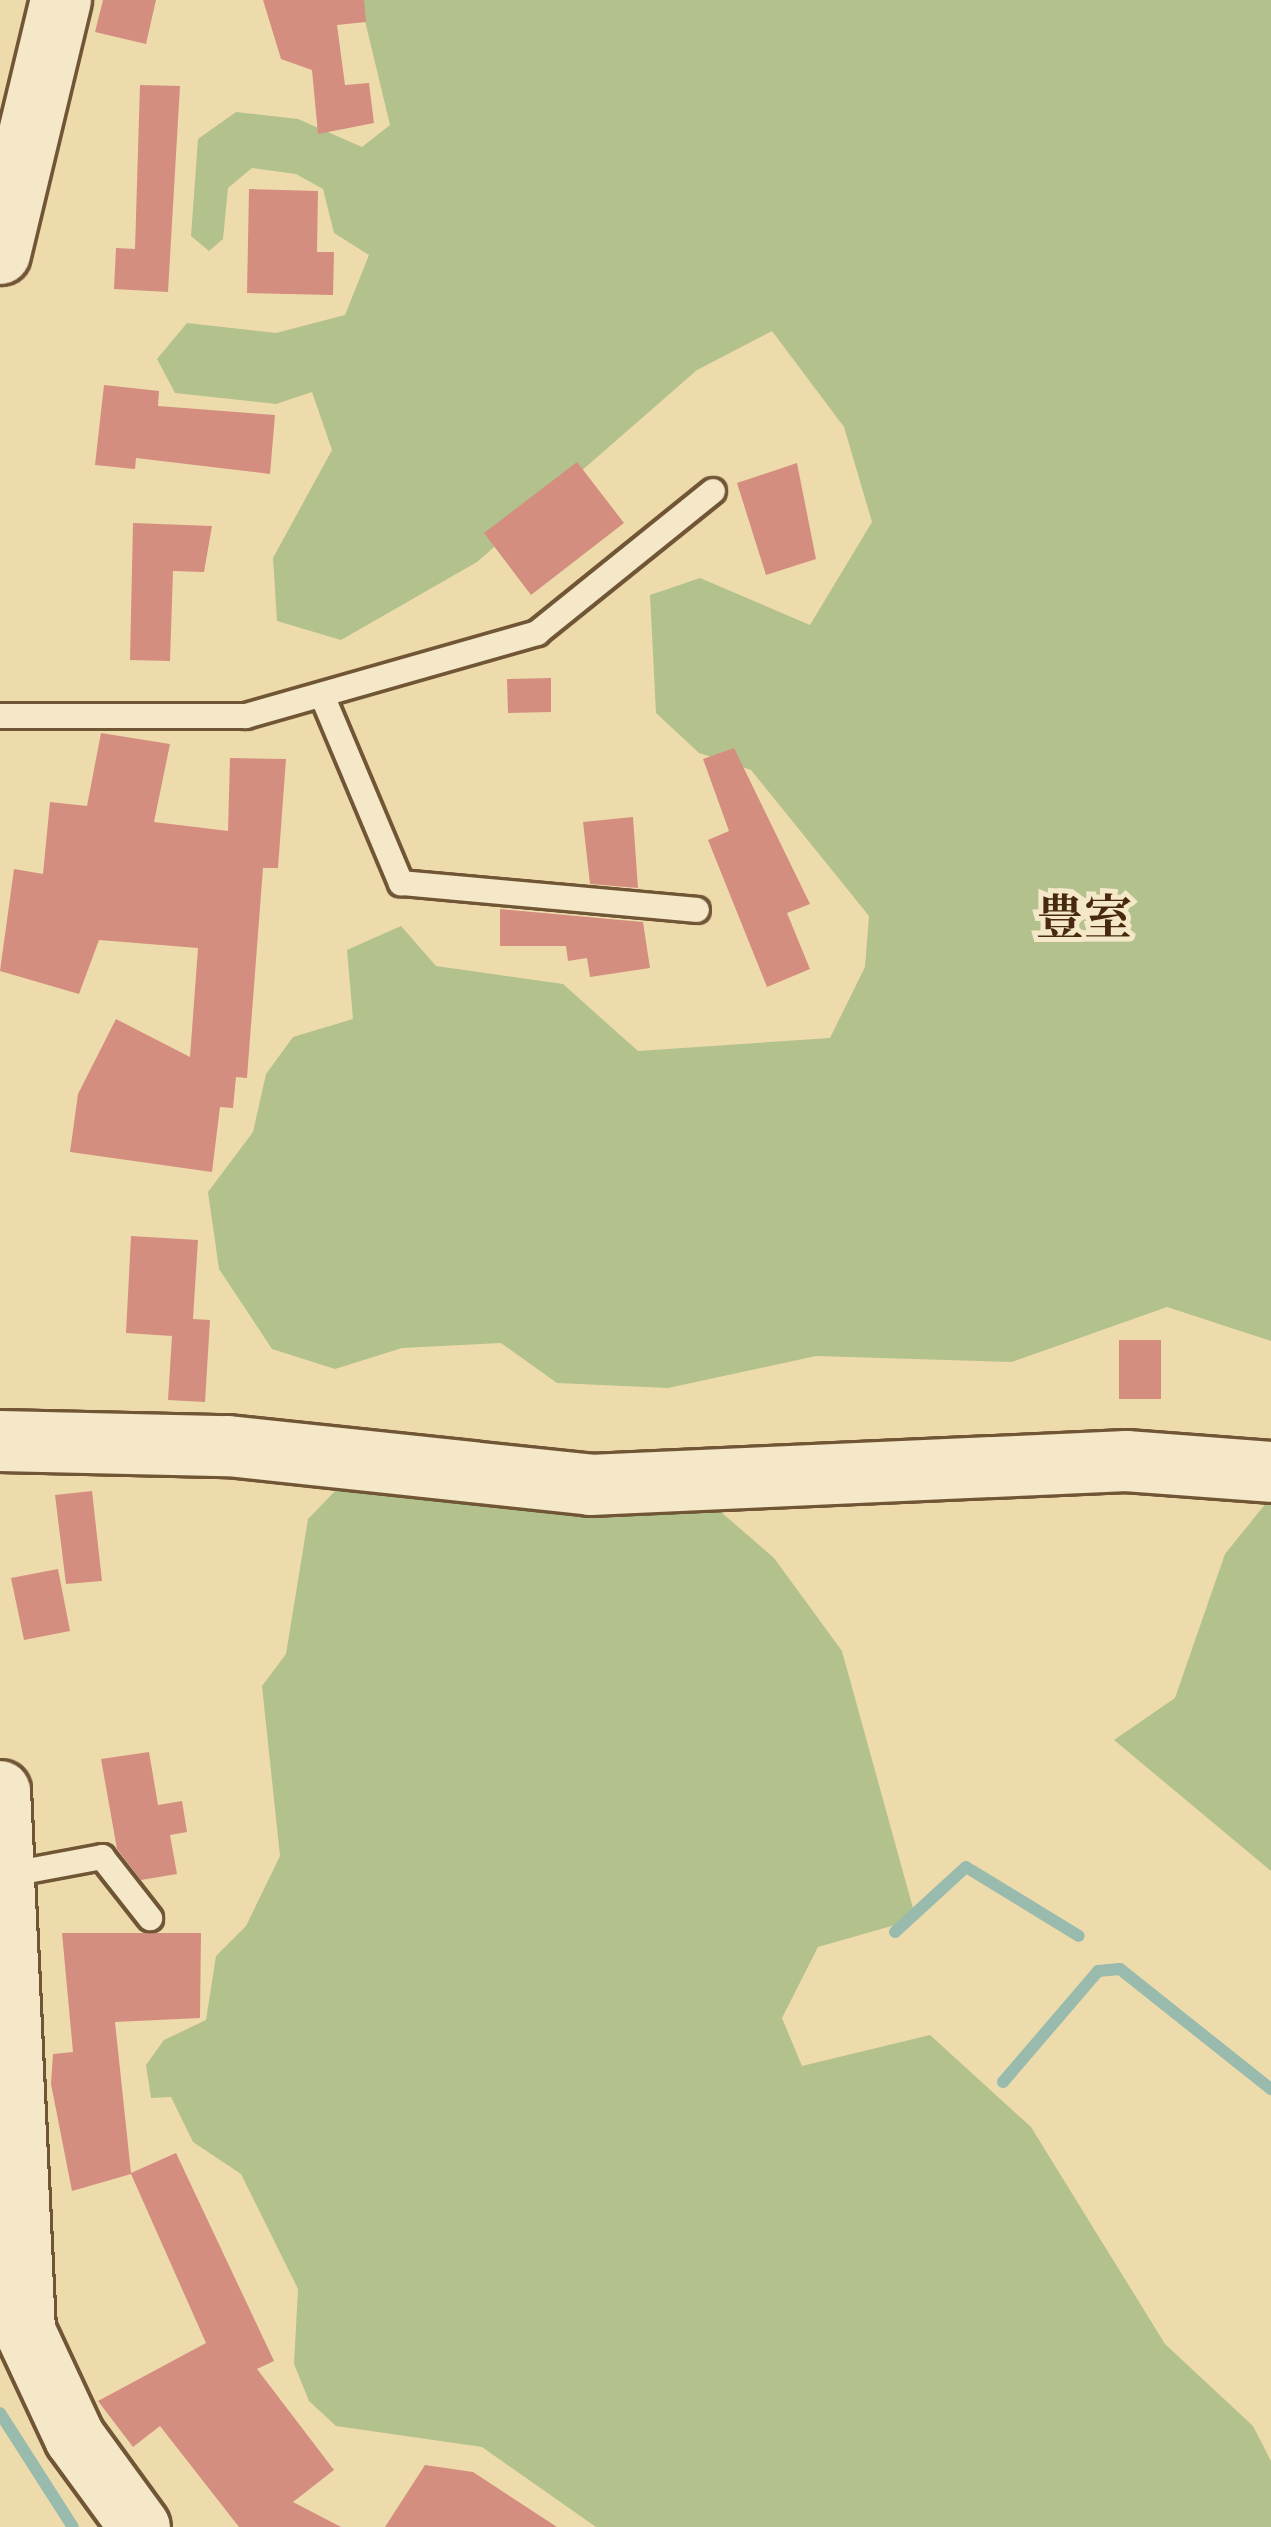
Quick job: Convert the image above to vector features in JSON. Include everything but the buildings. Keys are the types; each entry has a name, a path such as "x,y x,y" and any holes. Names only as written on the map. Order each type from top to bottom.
{"street":[{"path":"0,254 61,0"},
{"path":"0,1442 228,1446 590,1485 1126,1462 1271,1472"},
{"path":"0,1791 25,2331 75,2438 140,2527"}],"lane":[{"path":"0,716 183,724 325,700 537,633 713,491"},
{"path":"325,700 400,884 697,910"},
{"path":"6,1875 102,1858 150,1918"}],"green space":[{"path":"360,0 1271,0 1271,1341 1167,1307 1012,1362 816,1356 668,1388 557,1383 501,1343 402,1348 335,1369 272,1349 219,1269 208,1192 253,1132 266,1074 293,1037 353,1019 347,950 401,926 436,966 563,984 638,1051 830,1038 865,967 869,916 751,770 699,753 656,713 650,595 700,578 810,625 872,522 844,427 772,331 697,370 477,562 341,640 277,621 273,558 332,450 312,392 276,404 175,393 157,359 187,323 276,333 345,315 369,255 334,233 323,189 296,174 252,168 228,188 223,239 209,251 191,236 198,139 236,112 298,119 362,147 390,125"},
{"path":"340,1486 714,1506 774,1558 842,1651 916,1919 818,1947 782,2018 802,2066 930,2035 1031,2127 1165,2344 1253,2426 1271,2461 1271,2527 596,2527 482,2447 336,2426 309,2401 294,2364 298,2289 241,2174 193,2142 171,2097 151,2098 146,2065 164,2040 206,2020 216,1956 246,1926 280,1856 262,1686 286,1654 308,1519"},
{"path":"1271,1497 1271,1871 1114,1740 1175,1698 1225,1554"}],"waterway":[{"path":"895,1932 966,1867 1079,1936"},
{"path":"1003,2082 1098,1971 1120,1969 1271,2089"},
{"path":"0,2413 73,2527"}],"district":[{"name":"豊室","path":"1084,918"}]}
